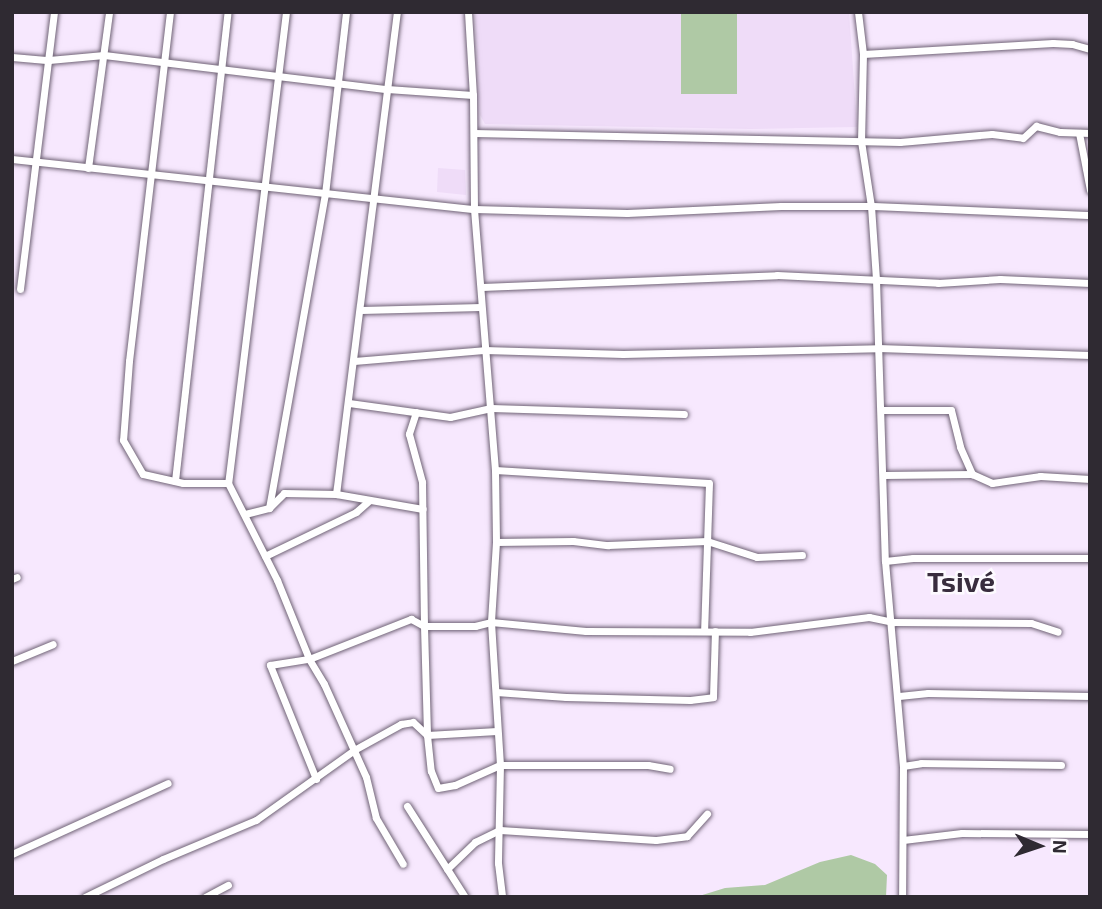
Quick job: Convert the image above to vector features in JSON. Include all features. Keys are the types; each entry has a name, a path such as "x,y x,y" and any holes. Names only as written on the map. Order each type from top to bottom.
{"street":[{"path":"20,289 54,12"},
{"path":"88,168 109,12"},
{"path":"170,12 153,175 129,361 123,440 143,474 175,481 228,483"},
{"path":"175,481 228,12"},
{"path":"286,12 228,483 265,556 309,659 324,684 366,777 376,818 403,864"},
{"path":"269,508 325,194 346,12"},
{"path":"336,495 397,12"},
{"path":"468,12 473,95 474,209 495,470 496,542 491,622 500,765 498,863 502,896 511,897"},
{"path":"858,12 863,54 861,141 872,206 876,279 886,561 899,696 902,897"},
{"path":"863,54 1052,43 1072,44 1090,49"},
{"path":"12,57 49,60 104,55 387,89 473,95"},
{"path":"474,133 900,142 992,134 1023,138 1036,126 1060,132 1090,133"},
{"path":"1079,133 1090,190"},
{"path":"12,159 474,209 627,213 782,206 872,206 1090,215"},
{"path":"482,287 777,275 938,283 1000,279 1090,283"},
{"path":"361,310 481,307"},
{"path":"354,361 484,350 623,354 878,348 1090,355"},
{"path":"349,403 450,417 491,408 684,414"},
{"path":"882,410 951,410 960,447 972,474"},
{"path":"416,412 409,434 422,482 427,735 431,771 438,788 455,785 500,765 649,765 670,769"},
{"path":"495,470 709,483 704,631"},
{"path":"884,475 972,474 992,483 1041,477 1090,479"},
{"path":"245,514 269,508 284,493 336,495 422,509"},
{"path":"265,556 356,512 370,500"},
{"path":"496,542 573,541 608,545 707,541 757,557 802,555"},
{"path":"886,561 913,558 1090,558"},
{"path":"316,779 270,668 271,663 309,659 411,619 424,626 475,626 491,622 586,631 750,632 869,617 893,621 1031,623 1058,632"},
{"path":"496,692 566,698 690,700 713,697 715,631"},
{"path":"12,662 53,644"},
{"path":"899,696 928,693 1090,696"},
{"path":"85,897 163,859 256,820 354,750 408,721 413,722 427,735 497,731"},
{"path":"902,766 921,763 1061,765"},
{"path":"12,854 168,783"},
{"path":"407,806 465,897"},
{"path":"447,869 475,842 500,830 665,840 687,836 707,814"},
{"path":"903,840 962,833 1090,834"},
{"path":"205,897 228,885"}],"shaded area":[{"path":"475,12 849,12 857,127 750,129 485,124 480,115"},
{"path":"438,168 465,170 466,195 437,192"}],"green space":[{"path":"681,12 737,12 737,94 681,94"},
{"path":"851,855 875,864 887,875 886,897 696,897 725,888 765,885 820,862"}],"district":[{"name":"Tsivé","path":"961,581"}]}
